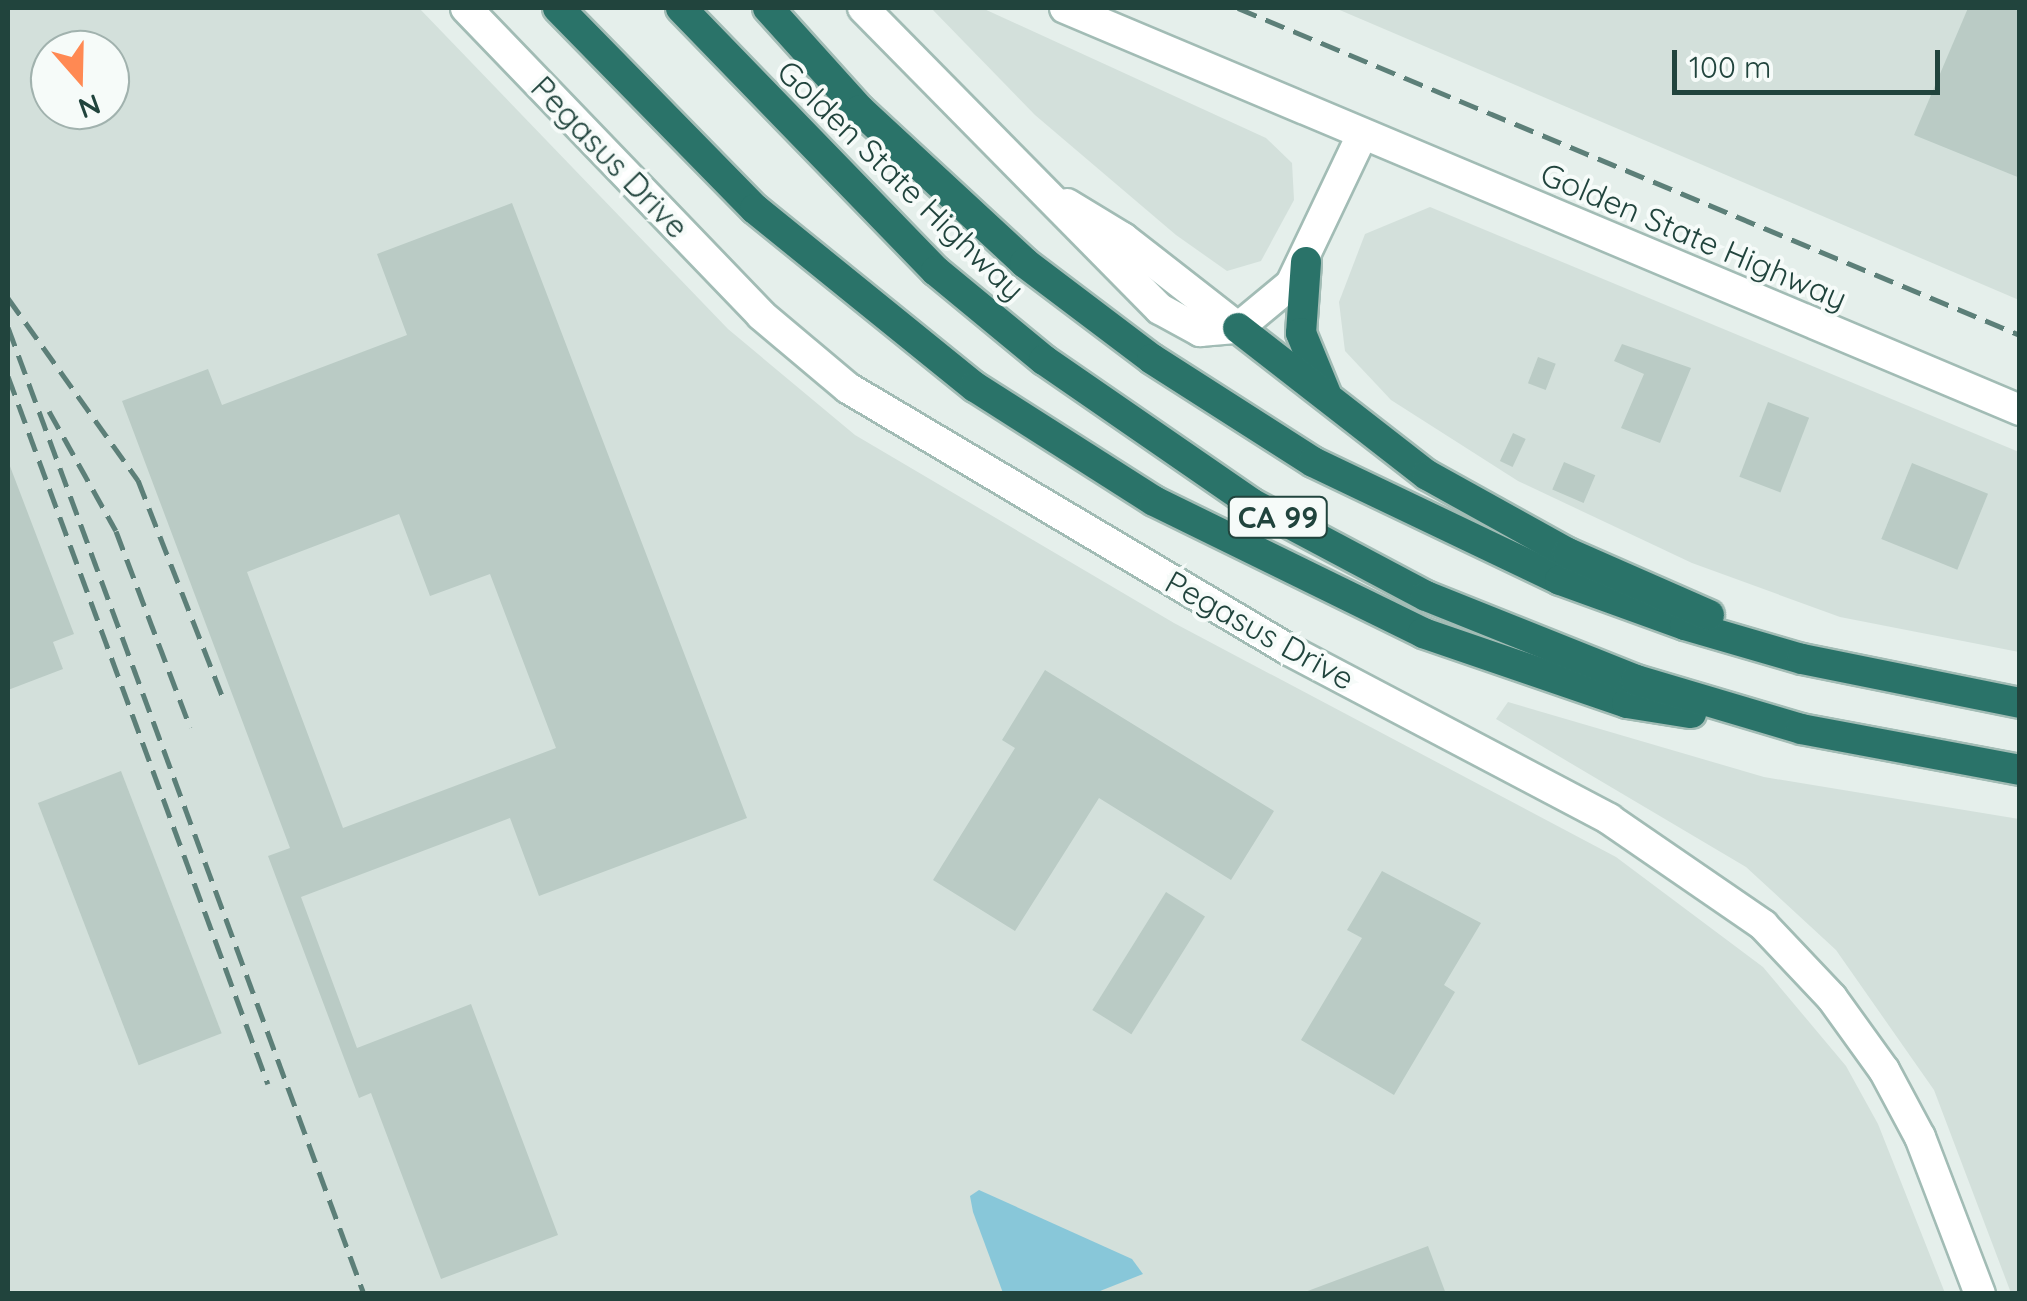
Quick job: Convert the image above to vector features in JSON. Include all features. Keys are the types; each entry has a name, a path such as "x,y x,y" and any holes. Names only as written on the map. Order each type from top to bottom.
{"highway":[{"path":"558,8 755,209 975,386 1154,501 1323,588 1522,670 1627,703 1801,729"},
{"name":"Golden State Highway","path":"681,8 936,271 1044,360 1251,502 1426,596 1534,642 1801,729 2020,770"},
{"name":"Golden State Highway","path":"768,8 860,110 1024,263 1152,360 1281,441 1435,524 1560,580 1802,659 2020,703"},
{"path":"1306,262 1301,333 1333,406"},
{"path":"1238,328 1333,406 1427,475 1524,530 1802,659"}],"street":[{"name":"Pegasus Drive","path":"466,8 761,315 848,388 1289,650 1609,819 1763,925 1832,998 1884,1070 1920,1138 1980,1294"},
{"path":"864,8 945,96 1057,199 1123,238 1238,328 1276,302 1306,262 1362,135"},
{"name":"Golden State Highway","path":"1065,8 2020,410"}],"shaded area":[{"path":"8,8 419,8 728,329 855,435 1174,623 1616,857 1763,967 1846,1066 1878,1124 1945,1293 8,1294"},
{"path":"931,8 982,8 1266,138 1292,163 1294,200 1261,261 1227,271 1176,235 1035,115"},
{"path":"1335,8 2019,8 2019,300"},
{"path":"1430,207 2019,452 2019,652 1840,617 1692,563 1518,481 1391,400 1345,351 1339,302 1365,234"},
{"path":"1508,702 1764,777 2019,819 2019,1293 2011,1293 1934,1090 1836,950 1746,867 1496,719"}],"water":[{"path":"979,1190 1132,1259 1143,1274 1095,1293 1003,1293 973,1212 970,1196"}],"building":[{"path":"1968,8 2020,8 2020,178 1914,135"},
{"path":"512,203 747,818 539,896 510,818 301,897 357,1048 471,1004 558,1235 441,1279 371,1093 359,1098 268,856 290,848 122,401 208,369 222,405 407,335 377,254","holes":["399,514 430,596 490,574 556,748 343,828 247,572"]},
{"path":"1622,344 1691,368 1660,443 1621,428 1644,374 1614,361"},
{"path":"1538,357 1556,364 1546,390 1528,383"},
{"path":"1768,402 1809,418 1780,492 1739,477"},
{"path":"1513,433 1526,439 1513,467 1500,461"},
{"path":"8,461 74,634 53,642 63,669 8,690"},
{"path":"1564,462 1595,475 1584,503 1552,490"},
{"path":"1912,463 1988,494 1957,570 1881,539"},
{"path":"1045,670 1274,811 1231,880 1099,798 1015,931 933,880 1015,748 1002,740"},
{"path":"121,771 222,1033 139,1065 38,803"},
{"path":"1382,871 1481,923 1444,985 1455,992 1394,1095 1301,1040 1362,938 1347,930"},
{"path":"1166,892 1205,916 1131,1034 1092,1010"},
{"path":"1428,1246 1446,1294 1305,1292"}],"railway":[{"path":"1238,8 2020,335"},
{"path":"8,298 138,480 222,696"},
{"path":"8,327 364,1294"},
{"path":"8,376 268,1084"},
{"path":"49,411 116,531 190,727"}]}
